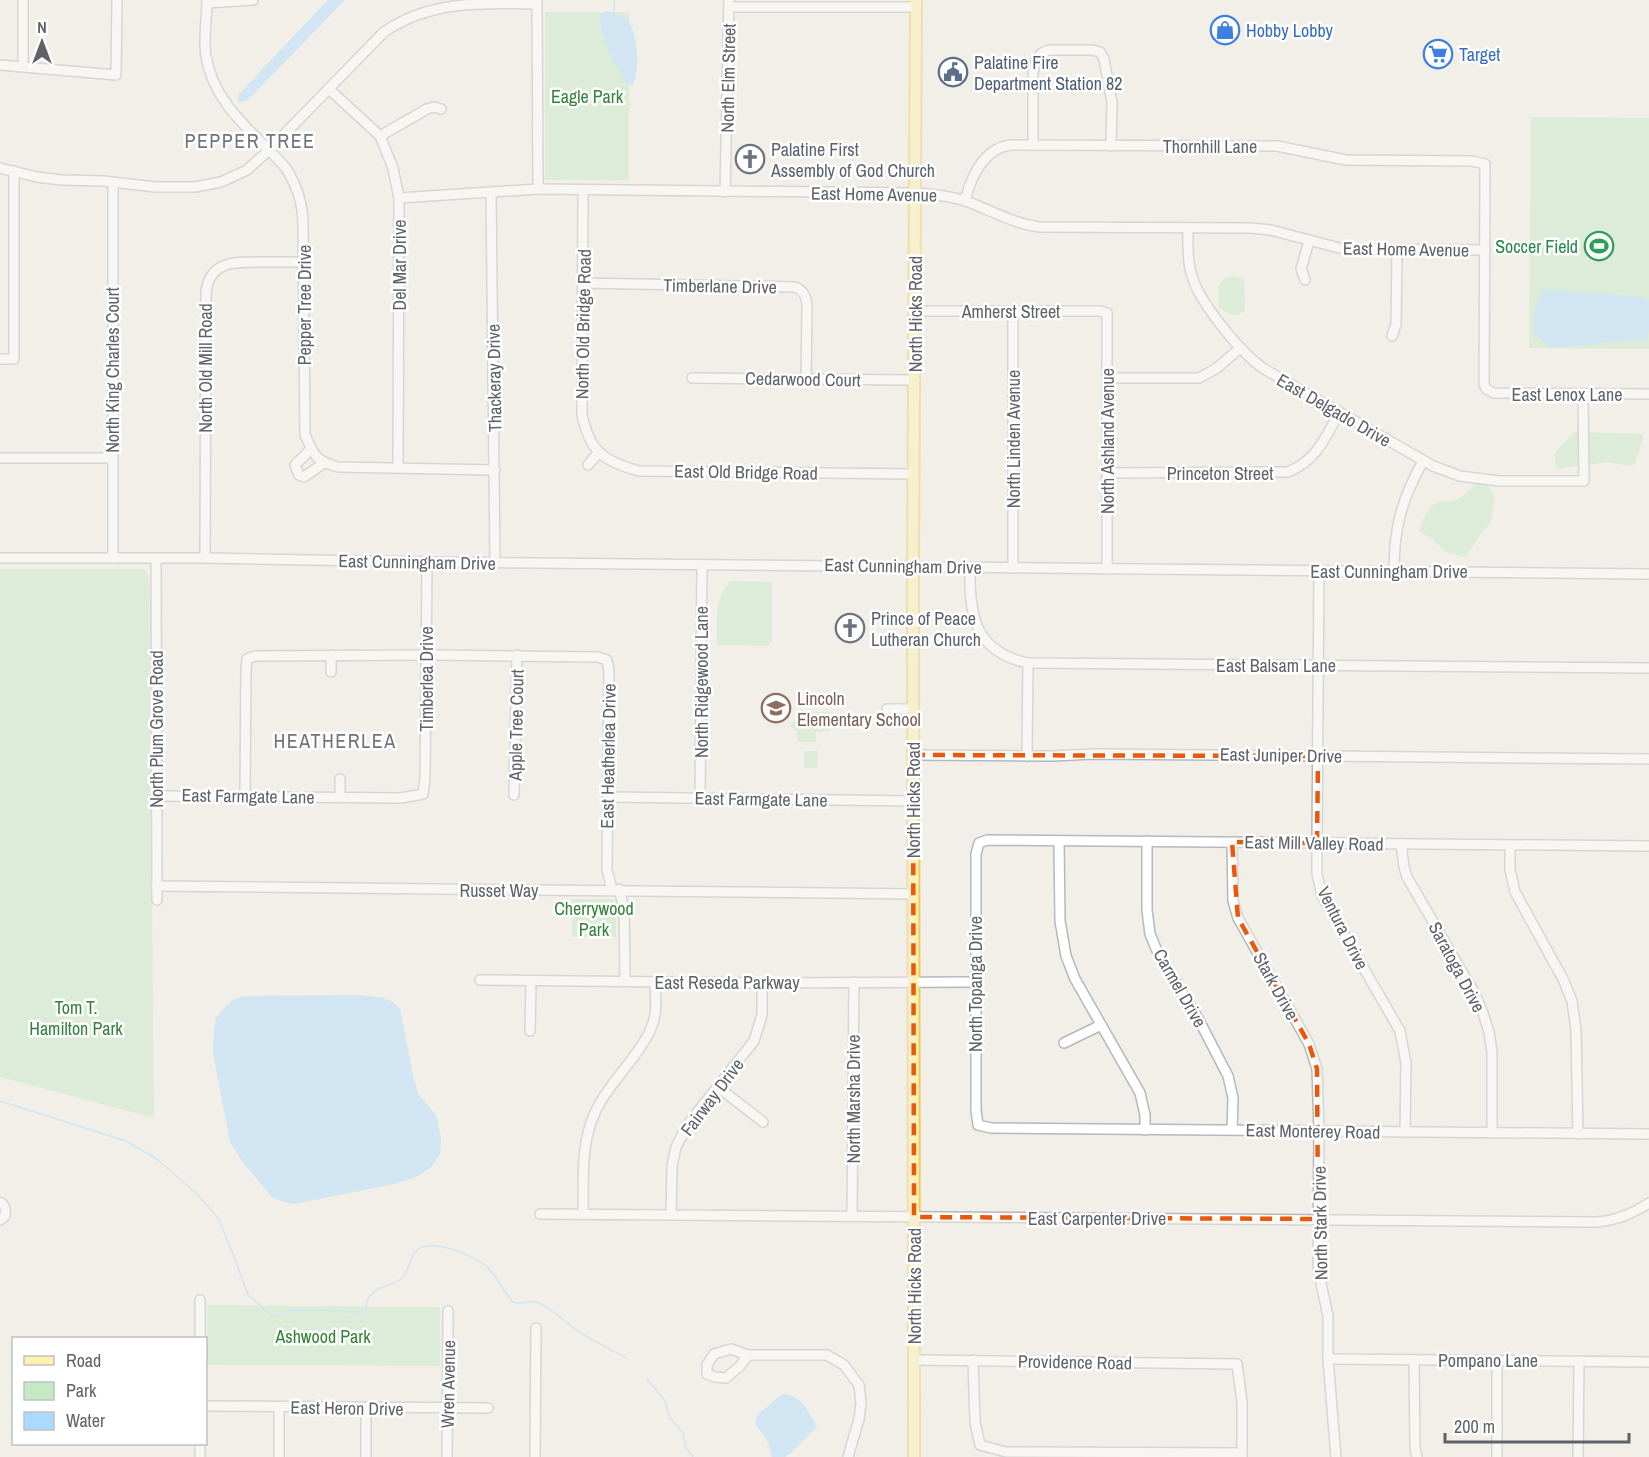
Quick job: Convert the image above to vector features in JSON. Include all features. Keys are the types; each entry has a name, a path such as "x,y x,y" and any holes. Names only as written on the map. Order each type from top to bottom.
{"main road":[{"name":"North Hicks Road","path":"914,1457 913,567 916,4"}],"street":[{"path":"23,0 23,66"},
{"path":"0,65 116,75 117,0"},
{"path":"207,1 254,0"},
{"name":"Pepper Tree Drive","path":"207,1 206,56 218,93 235,117 286,168 300,200 303,215 305,435 311,449"},
{"path":"0,168 61,180 113,182 164,188 195,187 221,182 247,170 384,32 412,13 449,3 537,2 538,189"},
{"path":"729,4 916,4"},
{"name":"North Elm Street","path":"725,192 729,4"},
{"path":"1033,145 1033,72 1036,60 1042,53 1049,50 1092,50 1100,52 1104,59 1112,104 1111,146"},
{"name":"Del Mar Drive","path":"329,89 380,136 393,168 399,198 398,467"},
{"path":"380,136 427,109 434,107 441,109"},
{"name":"Thornhill Lane","path":"965,201 979,167 991,153 1006,146 1277,146 1346,160 1472,162 1485,164 1485,250"},
{"path":"0,359 14,359 14,171"},
{"name":"North King Charles Court","path":"113,182 113,558"},
{"name":"East Home Avenue","path":"399,198 538,189 916,193 944,195 965,201 1018,223 1039,227 1250,228 1271,230 1343,249 1485,250"},
{"name":"North Old Bridge Road","path":"584,190 582,415 587,437 599,452"},
{"name":"Thackeray Drive","path":"491,192 495,563"},
{"name":"East Delgado Drive","path":"1188,228 1189,261 1193,281 1240,348 1258,365 1433,466 1460,476 1499,481 1584,481 1583,394"},
{"path":"1305,280 1301,268 1309,241"},
{"path":"1392,336 1396,324 1397,250"},
{"name":"East Lenox Lane","path":"1485,250 1484,384 1486,389 1494,393 1649,394"},
{"name":"North Old Mill Road","path":"205,558 206,288 217,269 228,264 303,262"},
{"name":"Timberlane Drive","path":"584,283 799,289 806,296 807,305 806,380"},
{"name":"Amherst Street","path":"915,311 1107,313"},
{"name":"North Linden Avenue","path":"1013,311 1013,568"},
{"name":"North Ashland Avenue","path":"1107,313 1107,569"},
{"path":"1108,378 1199,378 1209,374 1240,348"},
{"name":"Cedarwood Court","path":"692,378 915,381"},
{"name":"Princeton Street","path":"1107,473 1288,472 1306,464 1312,458 1339,413"},
{"path":"324,463 304,477 299,475 295,465 311,449 313,454 324,463 338,467 495,470"},
{"path":"588,465 599,452"},
{"name":"East Old Bridge Road","path":"599,452 618,465 639,471 914,474"},
{"path":"0,458 112,458"},
{"path":"1394,570 1394,539 1399,513 1408,488 1423,461"},
{"name":"East Cunningham Drive","path":"0,558 205,558 1649,574"},
{"name":"North Plum Grove Road","path":"156,559 157,900"},
{"name":"Timberlea Drive","path":"423,794 427,562"},
{"name":"North Ridgewood Lane","path":"700,798 702,565"},
{"name":"East Balsam Lane","path":"970,567 971,610 980,631 994,648 1028,663 1649,668"},
{"name":"Ventura Drive","path":"1319,570 1317,874 1322,896 1400,1031 1406,1063 1406,1132"},
{"path":"331,655 331,672"},
{"name":"East Heatherlea Drive","path":"245,795 247,659 255,656 517,655 591,656 607,660 609,671 607,870 624,909 625,981"},
{"name":"Apple Tree Court","path":"514,795 517,655"},
{"path":"1027,756 1028,663"},
{"path":"887,709 913,709"},
{"name":"East Juniper Drive","path":"913,756 1093,754 1649,759"},
{"name":"East Farmgate Lane","path":"340,779 340,797"},
{"name":"East Farmgate Lane","path":"156,796 407,798 423,794"},
{"name":"East Farmgate Lane","path":"608,796 914,801"},
{"name":"East Mill Valley Road","path":"979,843 987,840 1649,846"},
{"path":"1059,841 1060,921 1066,956 1075,980 1140,1093 1145,1115 1145,1130"},
{"name":"Carmel Drive","path":"1147,842 1147,910 1150,934 1157,951 1200,1022 1228,1076 1233,1098 1232,1130"},
{"name":"Stark Drive","path":"1232,842 1234,907 1238,918 1315,1058 1319,1079 1319,1131"},
{"name":"North Topanga Drive","path":"978,1125 974,982 976,854 979,843"},
{"name":"Saratoga Drive","path":"1401,844 1407,877 1475,994 1486,1023 1492,1052 1492,1133"},
{"path":"1510,845 1510,870 1515,892 1563,979 1572,1000 1576,1030 1578,1134"},
{"name":"Russet Way","path":"156,886 615,889 914,894"},
{"name":"East Reseda Parkway","path":"480,980 762,983 974,982"},
{"path":"530,1030 531,981"},
{"name":"North Marsha Drive","path":"852,1216 854,981"},
{"path":"583,1214 584,1162 588,1131 603,1096 652,1027 655,1014 655,982"},
{"name":"Fairway Drive","path":"671,1215 672,1166 676,1147 687,1125 754,1041 762,1015 762,983"},
{"path":"1064,1043 1101,1025"},
{"path":"718,1087 763,1122"},
{"name":"East Monterey Road","path":"978,1125 992,1128 1649,1134"},
{"name":"North Stark Drive","path":"1319,1131 1318,1273 1328,1316 1328,1359 1336,1457"},
{"path":"0,1202 6,1210 5,1216 0,1220"},
{"name":"East Carpenter Drive","path":"540,1214 1596,1222 1629,1215 1649,1203"},
{"path":"200,1300 200,1337"},
{"name":"Wren Avenue","path":"447,1457 448,1311"},
{"path":"536,1328 536,1457"},
{"path":"748,1355 826,1355 844,1365 859,1385 861,1402 859,1419 848,1457"},
{"name":"Pompano Lane","path":"1328,1359 1649,1362"},
{"name":"Providence Road","path":"914,1360 1237,1364 1242,1402 1242,1455"},
{"path":"973,1360 975,1422 980,1445 1006,1452 1242,1455"},
{"path":"1414,1360 1417,1457"},
{"path":"1497,1360 1497,1457"},
{"path":"1578,1457 1579,1361"},
{"name":"East Heron Drive","path":"207,1406 366,1409 488,1408"},
{"path":"279,1407 279,1457"},
{"path":"366,1409 366,1457"}],"highlighted area":[{"path":"913,755 1318,756 1317,843 1232,842 1238,918 1309,1044 1317,1069 1318,1219 914,1217"}],"green space":[{"name":"Eagle Park","path":"545,12 629,12 629,180 545,180"},
{"path":"1531,117 1649,118 1649,349 1529,348"},
{"path":"1231,276 1244,278 1245,310 1238,315 1227,313 1219,307 1218,286 1224,279"},
{"path":"1574,432 1642,434 1643,439 1635,464 1629,466 1608,462 1557,469 1554,454"},
{"path":"1482,480 1494,495 1490,524 1482,531 1465,557 1446,552 1419,531 1425,515 1433,505 1457,500"},
{"name":"Tom T. Hamilton Park","path":"0,569 144,569 149,576 154,1118 0,1077"},
{"path":"731,581 772,582 772,641 767,646 717,645 719,602 725,587"},
{"path":"804,712 829,712 830,731 816,732 816,742 798,742 797,732 790,725"},
{"path":"804,751 818,751 817,768 804,768"},
{"name":"Cherrywood Park","path":"572,899 614,899 616,937 572,937"},
{"name":"Ashwood Park","path":"207,1305 440,1307 440,1366 207,1365"}],"water":[{"path":"328,0 345,0 247,101 238,102 238,95"},
{"path":"607,11 628,19 631,26 636,43 637,60 633,85 627,84 621,71 612,62 601,30 600,14"},
{"path":"1543,289 1642,297 1649,302 1647,339 1551,348 1533,331 1534,314"},
{"path":"355,995 386,999 400,1009 419,1095 436,1115 441,1137 440,1154 431,1167 416,1177 394,1184 294,1204 273,1198 244,1164 230,1142 213,1053 216,1018 234,999 247,996"},
{"path":"782,1394 799,1400 817,1427 790,1454 785,1457 772,1457 767,1440 755,1424 757,1415"}],"waterway":[{"path":"613,13 615,0"},
{"path":"0,1101 126,1141 157,1159 198,1195 218,1218 248,1295 271,1315 279,1315 291,1310 332,1310 356,1313 365,1310 373,1292 404,1276 416,1250 437,1246 458,1251 486,1266 513,1302 539,1303 581,1333 626,1358"},
{"path":"647,1379 665,1401 670,1418 683,1433 686,1448 693,1457"}],"place":[{"name":"Hobby Lobby","path":"1225,30"},
{"name":"Target","path":"1438,54"},
{"name":"Palatine Fire Department Station 82","path":"953,72"},
{"name":"Palatine First Assembly of God Church","path":"750,159"},
{"name":"Soccer Field","path":"1599,246"},
{"name":"Prince of Peace Lutheran Church","path":"850,628"},
{"name":"Lincoln Elementary School","path":"776,708"}],"district":[{"name":"PEPPER TREE","path":"250,140"},
{"name":"HEATHERLEA","path":"335,740"}]}
